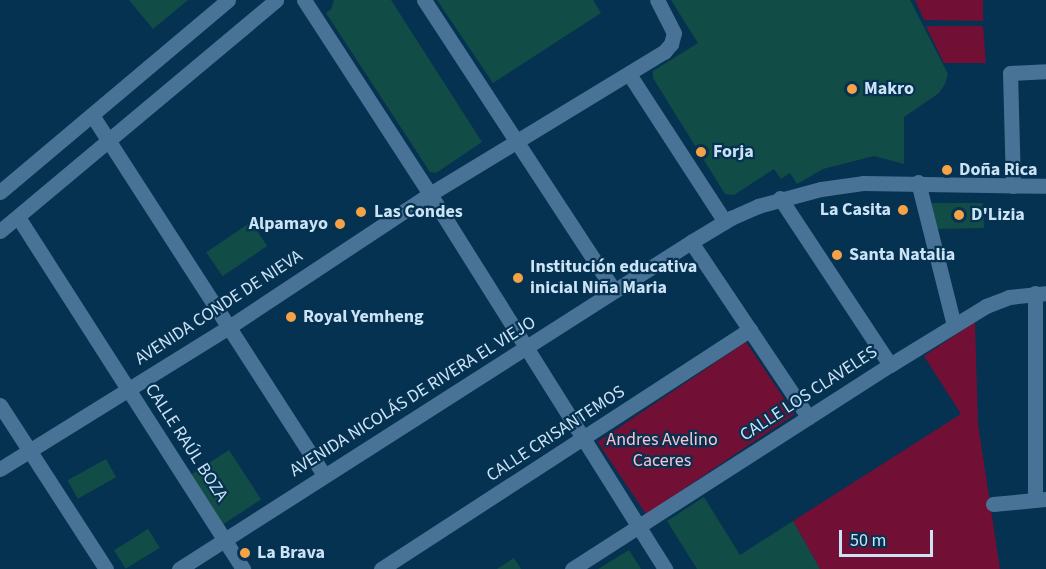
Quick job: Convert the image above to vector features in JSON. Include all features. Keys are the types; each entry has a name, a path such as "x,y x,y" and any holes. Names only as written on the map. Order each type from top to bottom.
{"street":[{"path":"0,192 228,0"},
{"path":"0,231 276,0"},
{"path":"304,0 528,348 665,569"},
{"path":"424,0 614,290"},
{"name":"AVENIDA CONDE DE NIEVA","path":"0,469 229,327 430,194 664,52 671,44 674,33 657,0"},
{"path":"1013,186 1010,73 1046,71"},
{"path":"629,74 724,222"},
{"path":"92,115 324,475"},
{"path":"918,182 954,325"},
{"name":"AVENIDA NICOLÁS DE RIVERA EL VIEJO","path":"179,569 724,222 780,198 863,183 918,182 1046,186"},
{"path":"780,198 890,365"},
{"name":"CALLE RAÚL BOZA","path":"18,217 243,569"},
{"path":"692,242 808,417"},
{"path":"993,504 1040,499 1041,293"},
{"name":"CALLE LOS CLAVELES","path":"572,569 986,306 1009,297 1041,293"},
{"name":"CALLE CRISANTEMOS","path":"386,568 750,329"},
{"path":"0,405 106,569"}],"green space":[{"path":"915,0 983,0 983,21 924,20"},
{"path":"926,26 983,26 986,63 944,63"},
{"path":"975,322 978,424 1000,569 820,569 793,521 961,414 924,356"},
{"name":"Andres Avelino Caceres","path":"746,342 795,414 646,514 598,442"}],"building":[{"path":"129,0 188,0 153,29"},
{"path":"334,0 391,0 482,142 436,173 430,172 326,13 331,9"},
{"path":"437,0 593,0 601,13 493,83"},
{"name":"Makro","path":"671,0 910,0 948,74 939,93 904,117 904,164 874,156 823,169 797,184 790,173 781,179 774,169 734,195 725,194 653,78 653,71 698,43"},
{"name":"D'Lizia","path":"931,203 983,203 984,228 937,229"},
{"path":"251,222 267,246 222,276 206,252"},
{"path":"229,450 261,499 223,524 191,475"},
{"path":"106,459 116,477 78,499 68,480"},
{"path":"704,497 740,555 793,521 820,569 697,569 667,521"},
{"path":"148,529 160,548 126,569 114,550"},
{"path":"629,550 641,569 598,569"},
{"path":"514,558 521,569 497,569"}],"place":[{"name":"Makro","path":"852,89"},
{"name":"Forja","path":"701,152"},
{"name":"Doña Rica","path":"947,170"},
{"name":"La Casita","path":"903,210"},
{"name":"Las Condes","path":"361,212"},
{"name":"D'Lizia","path":"959,215"},
{"name":"Alpamayo","path":"340,224"},
{"name":"Santa Natalia","path":"837,255"},
{"name":"Institución educativa inicial Niña Maria","path":"518,278"},
{"name":"Royal Yemheng","path":"291,317"},
{"name":"La Brava","path":"245,553"}]}
